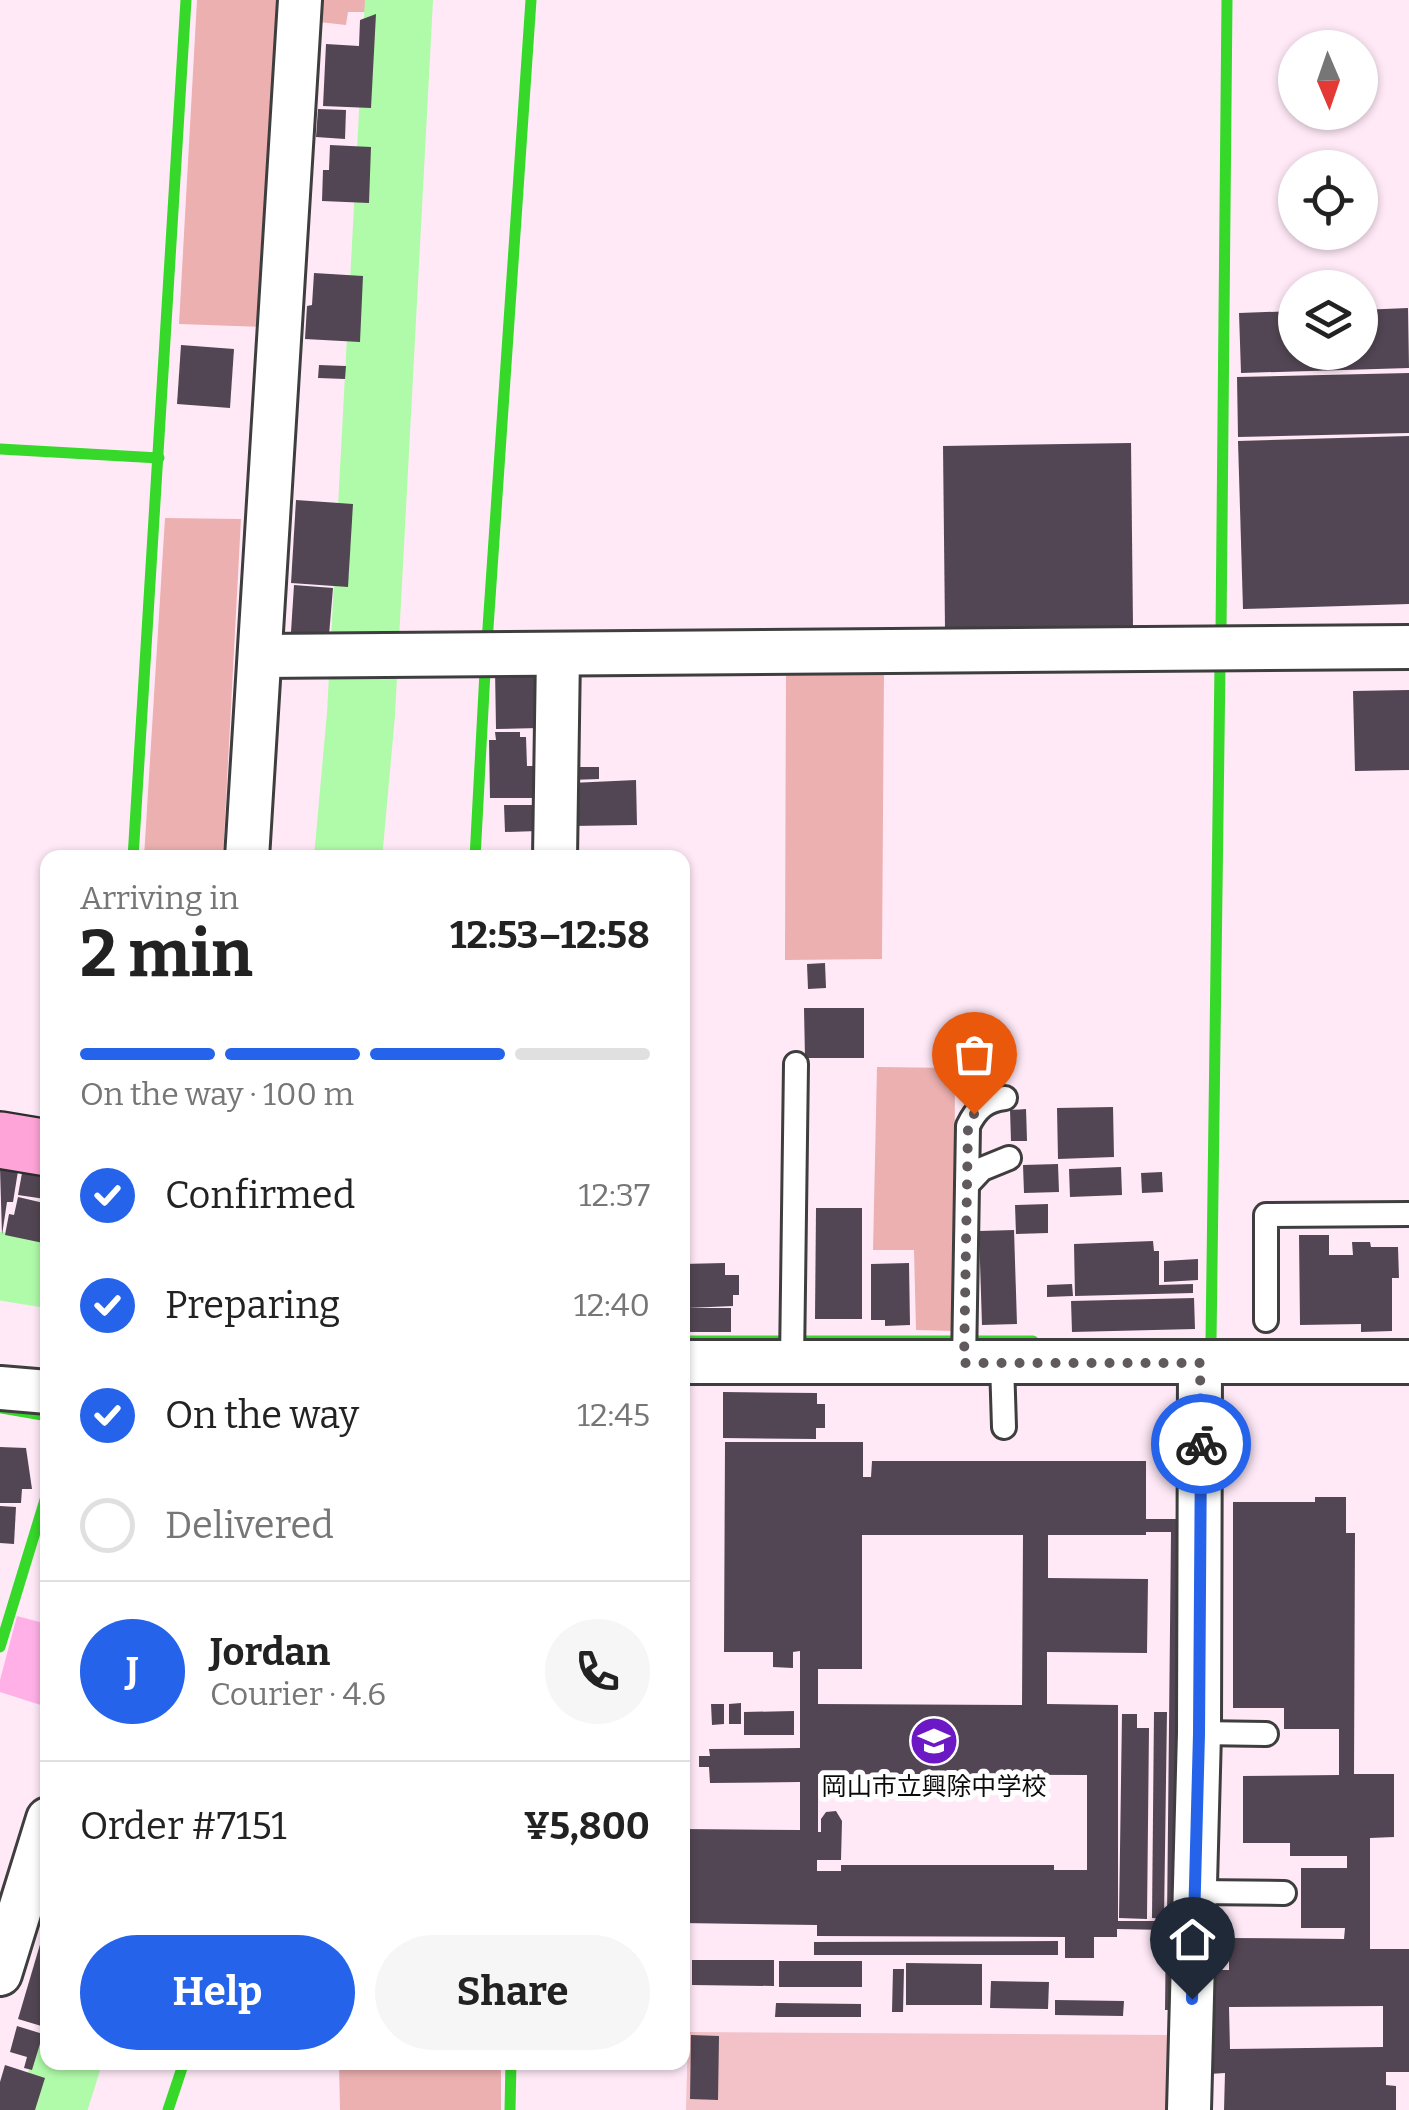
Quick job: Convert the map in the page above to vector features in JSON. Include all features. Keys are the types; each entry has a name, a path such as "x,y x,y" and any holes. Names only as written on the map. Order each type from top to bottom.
{"street":[{"path":"248,850 300,0"},
{"path":"260,656 1409,647"},
{"path":"554,850 558,654"},
{"path":"0,1140 40,1147"},
{"path":"690,1361 792,1347 1200,1363 1409,1362"},
{"path":"1189,2110 1199,1734 1200,1363"},
{"path":"0,1388 40,1391"},
{"path":"0,1974 40,1845"}],"lane":[{"path":"792,1347 796,1064"},
{"path":"1004,1427 974,1352 967,1184 968,1126 985,1103 1005,1098"},
{"path":"967,1184 982,1169 1009,1158"},
{"path":"1266,1320 1266,1215 1409,1214"},
{"path":"1199,1734 1266,1734"},
{"path":"1195,1892 1284,1894"}],"shaded area":[{"path":"197,0 285,0 265,327 179,324"},
{"path":"320,0 381,0 380,12 348,12 346,25 319,22"},
{"path":"165,518 241,519 223,850 144,850"},
{"path":"786,669 884,670 882,959 785,960"},
{"path":"877,1067 955,1068 954,1331 916,1330 914,1250 873,1250"},
{"path":"690,2032 1172,2035 1172,2110 686,2110"},
{"path":"339,2070 501,2070 501,2110 340,2110"}],"sand":[{"path":"17,1616 40,1622 40,1705 0,1692"}],"building":[{"path":"376,14 371,108 323,106 326,44 359,46 360,20"},
{"path":"318,109 346,110 345,139 316,137"},
{"path":"330,145 371,147 369,203 322,201 323,170 329,170"},
{"path":"314,273 363,276 360,342 305,339"},
{"path":"1408,308 1409,368 1378,369 1378,309"},
{"path":"1278,312 1278,370 1342,370 1241,373 1239,313"},
{"path":"181,345 234,349 230,408 177,404"},
{"path":"319,365 346,366 345,379 318,378"},
{"path":"1409,373 1409,433 1238,437 1237,377"},
{"path":"1409,436 1409,604 1243,609 1238,441"},
{"path":"1131,443 1133,626 945,629 943,446"},
{"path":"296,500 353,504 348,587 291,583"},
{"path":"294,585 333,588 329,635 291,632"},
{"path":"517,668 517,677 539,677 539,728 496,729 495,669"},
{"path":"1409,690 1409,770 1355,771 1353,691"},
{"path":"495,732 520,732 520,737 526,737 527,766 537,766 537,798 490,798 489,740 496,740"},
{"path":"570,767 599,767 599,779 571,780"},
{"path":"636,780 637,825 572,826 571,783"},
{"path":"504,805 538,805 538,831 505,832"},
{"path":"825,963 826,988 808,989 807,964"},
{"path":"804,1008 864,1008 864,1058 805,1058"},
{"path":"1113,1107 1114,1157 1058,1159 1057,1108"},
{"path":"1026,1109 1027,1141 1011,1141 1010,1110"},
{"path":"1058,1164 1059,1192 1024,1193 1023,1165"},
{"path":"1121,1167 1122,1195 1070,1197 1069,1169"},
{"path":"0,1168 18,1171 13,1202 7,1202 2,1235"},
{"path":"1162,1172 1163,1192 1142,1193 1141,1173"},
{"path":"22,1173 40,1176 40,1198 18,1195"},
{"path":"18,1197 40,1202 40,1242 5,1235 9,1214 14,1215"},
{"path":"1048,1204 1048,1233 1016,1234 1015,1205"},
{"path":"816,1208 862,1208 862,1319 815,1319"},
{"path":"1014,1230 1017,1324 982,1325 979,1231"},
{"path":"1299,1235 1329,1235 1329,1255 1353,1255 1352,1242 1398,1247 1399,1278 1392,1278 1392,1331 1361,1332 1361,1324 1300,1325"},
{"path":"1153,1241 1154,1251 1159,1251 1159,1285 1193,1284 1193,1293 1075,1296 1074,1244"},
{"path":"1198,1259 1198,1280 1164,1282 1164,1261"},
{"path":"725,1263 725,1275 739,1275 739,1295 733,1295 733,1306 690,1308 690,1264"},
{"path":"909,1263 910,1325 885,1326 885,1320 871,1320 871,1264"},
{"path":"1072,1284 1073,1296 1047,1297 1047,1285"},
{"path":"1194,1298 1195,1329 1072,1332 1071,1301"},
{"path":"690,1308 731,1308 731,1332 690,1332"},
{"path":"723,1392 817,1393 817,1404 825,1404 825,1428 816,1428 816,1439 723,1438"},
{"path":"725,1442 863,1442 863,1477 871,1477 872,1461 1146,1461 1146,1519 1184,1519 1210,1970 1229,1970 1229,1938 1344,1939 1345,1928 1301,1928 1301,1868 1347,1868 1347,1856 1290,1856 1290,1843 1243,1843 1243,1776 1339,1775 1339,1729 1284,1729 1284,1708 1233,1708 1233,1502 1315,1502 1315,1497 1346,1497 1346,1533 1355,1533 1354,1774 1394,1774 1394,1837 1370,1838 1370,1949 1409,1949 1409,2072 1386,2072 1386,2085 1396,2086 1396,2110 1224,2110 1225,2073 1209,2074 1209,2009 1165,2010 1166,1930 1117,1929 1117,1937 1094,1937 1094,1958 1065,1958 1065,1937 817,1936 817,1925 690,1923 690,1829 800,1830 800,1782 710,1783 709,1767 699,1767 699,1756 710,1756 709,1749 800,1748 800,1651 793,1652 793,1668 773,1667 773,1652 724,1652","holes":["1171,1532 1167,1921 1118,1921 1118,1705 1047,1704 1047,1652 1147,1653 1148,1579 1048,1578 1048,1535","862,1535 1023,1535 1022,1705 818,1704 818,1669 862,1669","818,1774 1087,1775 1087,1870 1054,1870 1054,1865 841,1865 841,1871 817,1871 817,1860 841,1860 842,1821 836,1811 826,1812 818,1832","1383,2006 1383,2047 1230,2049 1229,2007"]},
{"path":"0,1447 26,1448 32,1489 22,1489 21,1503 0,1503"},
{"path":"0,1506 16,1507 14,1544 0,1543"},
{"path":"741,1703 741,1724 729,1724 729,1704"},
{"path":"711,1704 724,1704 724,1724 712,1725"},
{"path":"794,1711 794,1735 744,1735 744,1712"},
{"path":"1154,1712 1167,1712 1164,1919 1152,1918"},
{"path":"1122,1714 1137,1714 1137,1728 1149,1728 1147,1919 1119,1918"},
{"path":"1058,1941 1058,1955 814,1955 814,1942"},
{"path":"40,1945 40,2026 18,2019"},
{"path":"692,1960 774,1960 774,1986 692,1985"},
{"path":"779,1961 862,1961 862,1987 779,1987"},
{"path":"906,1963 982,1964 982,2005 906,2005"},
{"path":"893,1969 904,1969 903,2012 892,2012"},
{"path":"991,1981 1049,1982 1048,2009 990,2008"},
{"path":"1055,2000 1124,2001 1123,2016 1055,2015"},
{"path":"776,2003 861,2004 861,2017 775,2017"},
{"path":"17,2026 40,2033 32,2070 24,2068 27,2057 10,2052"},
{"path":"691,2035 719,2036 718,2100 690,2099"},
{"path":"5,2065 45,2078 35,2110 0,2110 0,2082"}],"waterway":[{"path":"133,850 186,0"},
{"path":"349,850 361,714 399,0"},
{"path":"487,642 531,0"},
{"path":"1221,632 1227,0"},
{"path":"0,449 159,458"},
{"path":"1211,1341 1220,665"},
{"path":"475,850 485,672"},
{"path":"0,1266 40,1273"},
{"path":"690,1341 1033,1341"},
{"path":"2,1408 40,1415"},
{"path":"0,1647 40,1516"},
{"path":"52,2110 64,2070"},
{"path":"168,2110 181,2070"},
{"path":"510,2110 511,2070"}],"way so far":[{"path":"974,1114 968,1126 964,1363 1200,1363 1201,1444"}],"place":[{"name":"岡山市立興除中学校","path":"934,1741"}],"route":[{"path":"1192,1999 1201,1444"}]}
